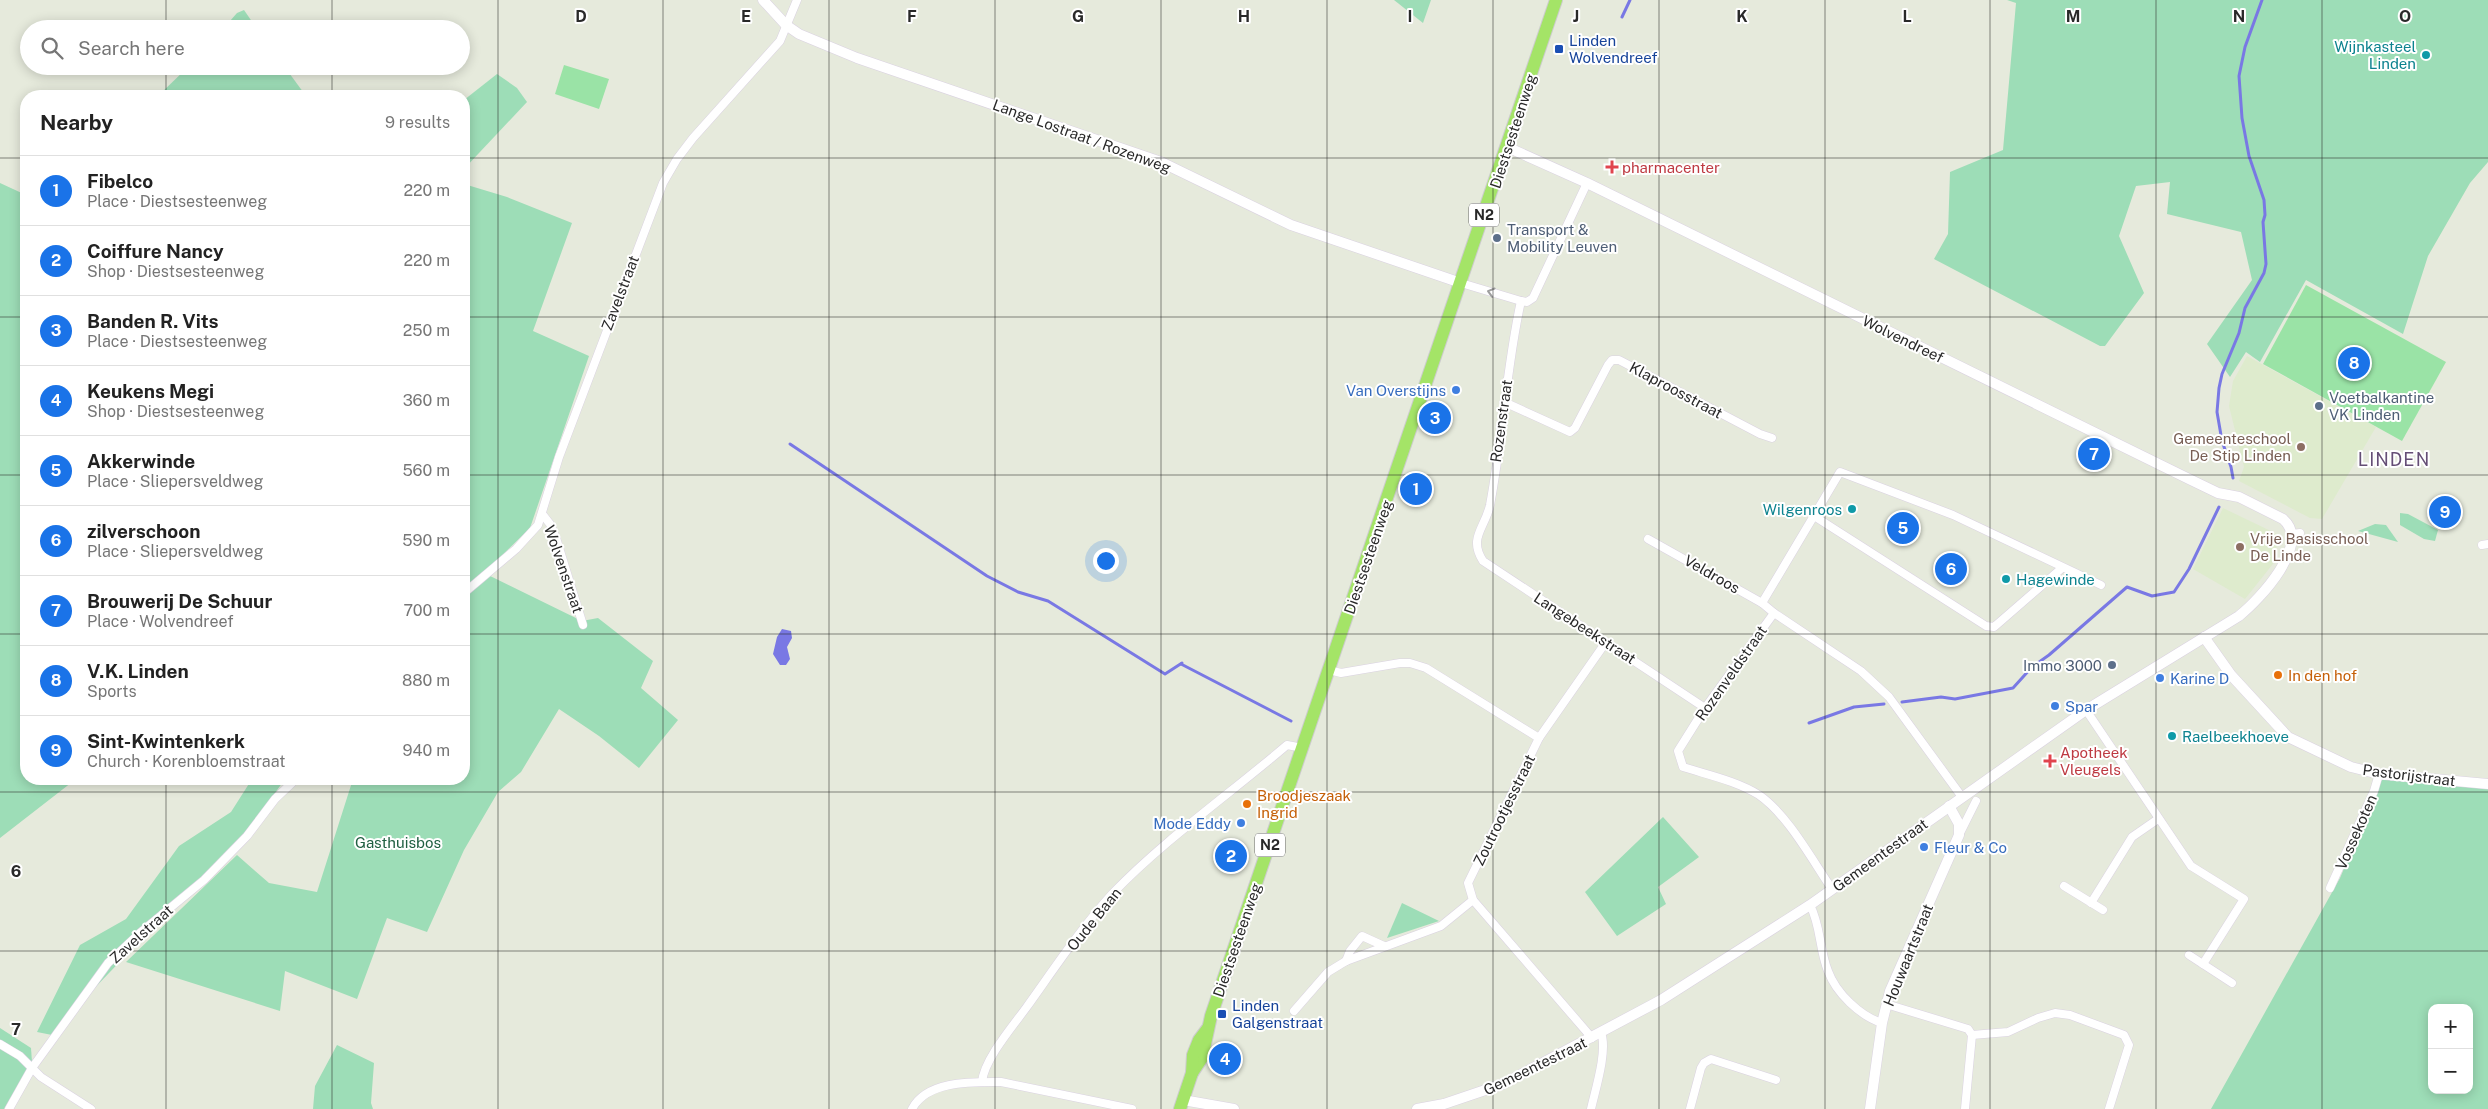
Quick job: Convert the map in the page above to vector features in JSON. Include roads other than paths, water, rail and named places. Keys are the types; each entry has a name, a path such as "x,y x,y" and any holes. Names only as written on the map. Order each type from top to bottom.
{"main road":[{"name":"Diestsesteenweg","path":"1181,1104 1192,1073 1202,1058 1207,1043 1208,1028 1508,147 1556,0"}],"street":[{"name":"Lange Lostraat / Rozenweg","path":"763,0 786,25 799,34 857,58 1161,162 1307,231 1461,283"},
{"name":"Zavelstraat","path":"470,588 529,537 543,515 559,457 663,182 677,158 693,138 776,47 797,0"},
{"name":"Wolvendreef","path":"1508,147 1587,183 2155,463 2218,493 2239,497 2260,507 2283,519 2296,534"},
{"path":"1461,283 1527,302 1533,298 1587,183"},
{"name":"Rozenstraat","path":"1476,540 1489,506 1521,300"},
{"name":"Klaproosstraat","path":"1504,402 1570,432 1575,428 1608,364 1612,360 1619,360 1760,434 1772,438"},
{"path":"1762,603 1840,472 1953,515 2062,568 2102,585"},
{"name":"Wolvenstraat","path":"543,515 550,524 556,538 583,624"},
{"path":"1814,516 1986,626 1994,627 2062,568"},
{"name":"Gemeentestraat","path":"1417,1109 1444,1104 1494,1088 1602,1033 1661,1000 1810,905 2086,710 2239,616 2259,598 2284,563 2296,534"},
{"name":"Veldroos","path":"1648,539 1762,603 1774,613"},
{"name":"Langebeekstraat","path":"1476,540 1477,552 1483,561 1705,708"},
{"name":"Rozenveldstraat","path":"1832,889 1786,822 1760,796 1742,786 1683,766 1678,751 1705,708 1774,613 1861,671 1889,697 1962,797"},
{"name":"Pastorijstraat","path":"2204,637 2237,682 2288,738 2350,767 2379,774 2488,784"},
{"path":"1539,738 1606,642"},
{"name":"Zoutrootjesstraat","path":"1329,670 1341,674 1410,663 1426,668 1539,738 1468,883 1473,900"},
{"path":"2086,710 2191,866 2244,899 2203,964"},
{"name":"Oude Baan","path":"982,1082 983,1074 988,1064 1018,1019 1092,918 1113,893 1138,869 1287,745 1303,748"},
{"name":"Vossekoten","path":"2330,888 2374,791 2379,774"},
{"name":"Zavelstraat","path":"9,1109 32,1068 108,963 140,932 204,880 247,836 275,799 290,785"},
{"name":"Houwaartstraat","path":"1870,1109 1886,1004 1959,835 1976,801"},
{"path":"1949,806 1957,819 1959,835"},
{"path":"2091,903 2132,837 2158,819"},
{"path":"2064,886 2102,910"},
{"path":"1294,1011 1328,972 1346,961 1441,926 1473,900 1587,1036 1592,1038"},
{"path":"1810,905 1817,920 1828,971 1834,983 1861,1012 1882,1023"},
{"path":"1346,961 1350,951 1362,936 1384,946"},
{"path":"2189,955 2232,983"},
{"path":"1886,1004 1968,1029 1972,1035 1965,1109"},
{"path":"1972,1035 2008,1032 2038,1018 2055,1013 2070,1015 2124,1034 2129,1045 2109,1109"},
{"path":"1591,1109 1603,1051 1604,1040 1602,1033"},
{"path":"0,1044 20,1056 41,1077 91,1109"},
{"path":"1690,1109 1701,1068 1704,1063 1711,1059 1776,1080"},
{"path":"912,1109 922,1096 930,1090 982,1082 1001,1082 1132,1109"},
{"path":"1181,1104 1234,1109"}],"waterway":[{"path":"1622,17 1630,0"},
{"path":"2233,478 2222,441 2217,412 2219,388 2222,374 2239,333 2245,308 2264,273 2266,264 2263,222 2265,215 2264,200 2249,156 2242,118 2239,76 2245,47 2262,0"},
{"path":"790,444 987,576 1018,592 1048,601 1165,674 1182,663"},
{"path":"1902,702 1941,697 1955,699 2013,688 2032,667 2049,655 2127,587 2152,596 2174,592 2189,569 2219,507"},
{"path":"1181,664 1291,721"},
{"path":"1809,723 1854,707 1884,704"}],"place":[{"name":"Linden Wolvendreef","path":"1559,49"},
{"name":"Wijnkasteel Linden","path":"2426,55"},
{"name":"pharmacenter","path":"1612,167"},
{"name":"Transport & Mobility Leuven","path":"1497,238"},
{"name":"V.K. Linden","path":"2354,363"},
{"name":"Van Overstijns","path":"1456,390"},
{"name":"Voetbalkantine VK Linden","path":"2319,406"},
{"name":"Banden R. Vits","path":"1435,418"},
{"name":"Gemeenteschool De Stip Linden","path":"2301,447"},
{"name":"Brouwerij De Schuur","path":"2094,454"},
{"name":"Fibelco","path":"1416,489"},
{"name":"Wilgenroos","path":"1852,509"},
{"name":"Sint-Kwintenkerk","path":"2445,512"},
{"name":"Akkerwinde","path":"1903,528"},
{"name":"Vrije Basisschool De Linde","path":"2240,547"},
{"name":"zilverschoon","path":"1951,569"},
{"name":"Hagewinde","path":"2006,579"},
{"name":"Immo 3000","path":"2112,665"},
{"name":"In den hof","path":"2278,675"},
{"name":"Karine D","path":"2160,678"},
{"name":"Spar","path":"2055,706"},
{"name":"Raelbeekhoeve","path":"2172,736"},
{"name":"Apotheek Vleugels","path":"2050,761"},
{"name":"Broodjeszaak Ingrid","path":"1247,804"},
{"name":"Mode Eddy","path":"1241,823"},
{"name":"Fleur & Co","path":"1924,847"},
{"name":"Coiffure Nancy","path":"1231,856"},
{"name":"Linden Galgenstraat","path":"1222,1014"},
{"name":"Keukens Megi","path":"1225,1059"}],"district":[{"name":"LINDEN","path":"2394,459"}],"park label":[{"name":"Gasthuisbos","path":"398,842"}]}
